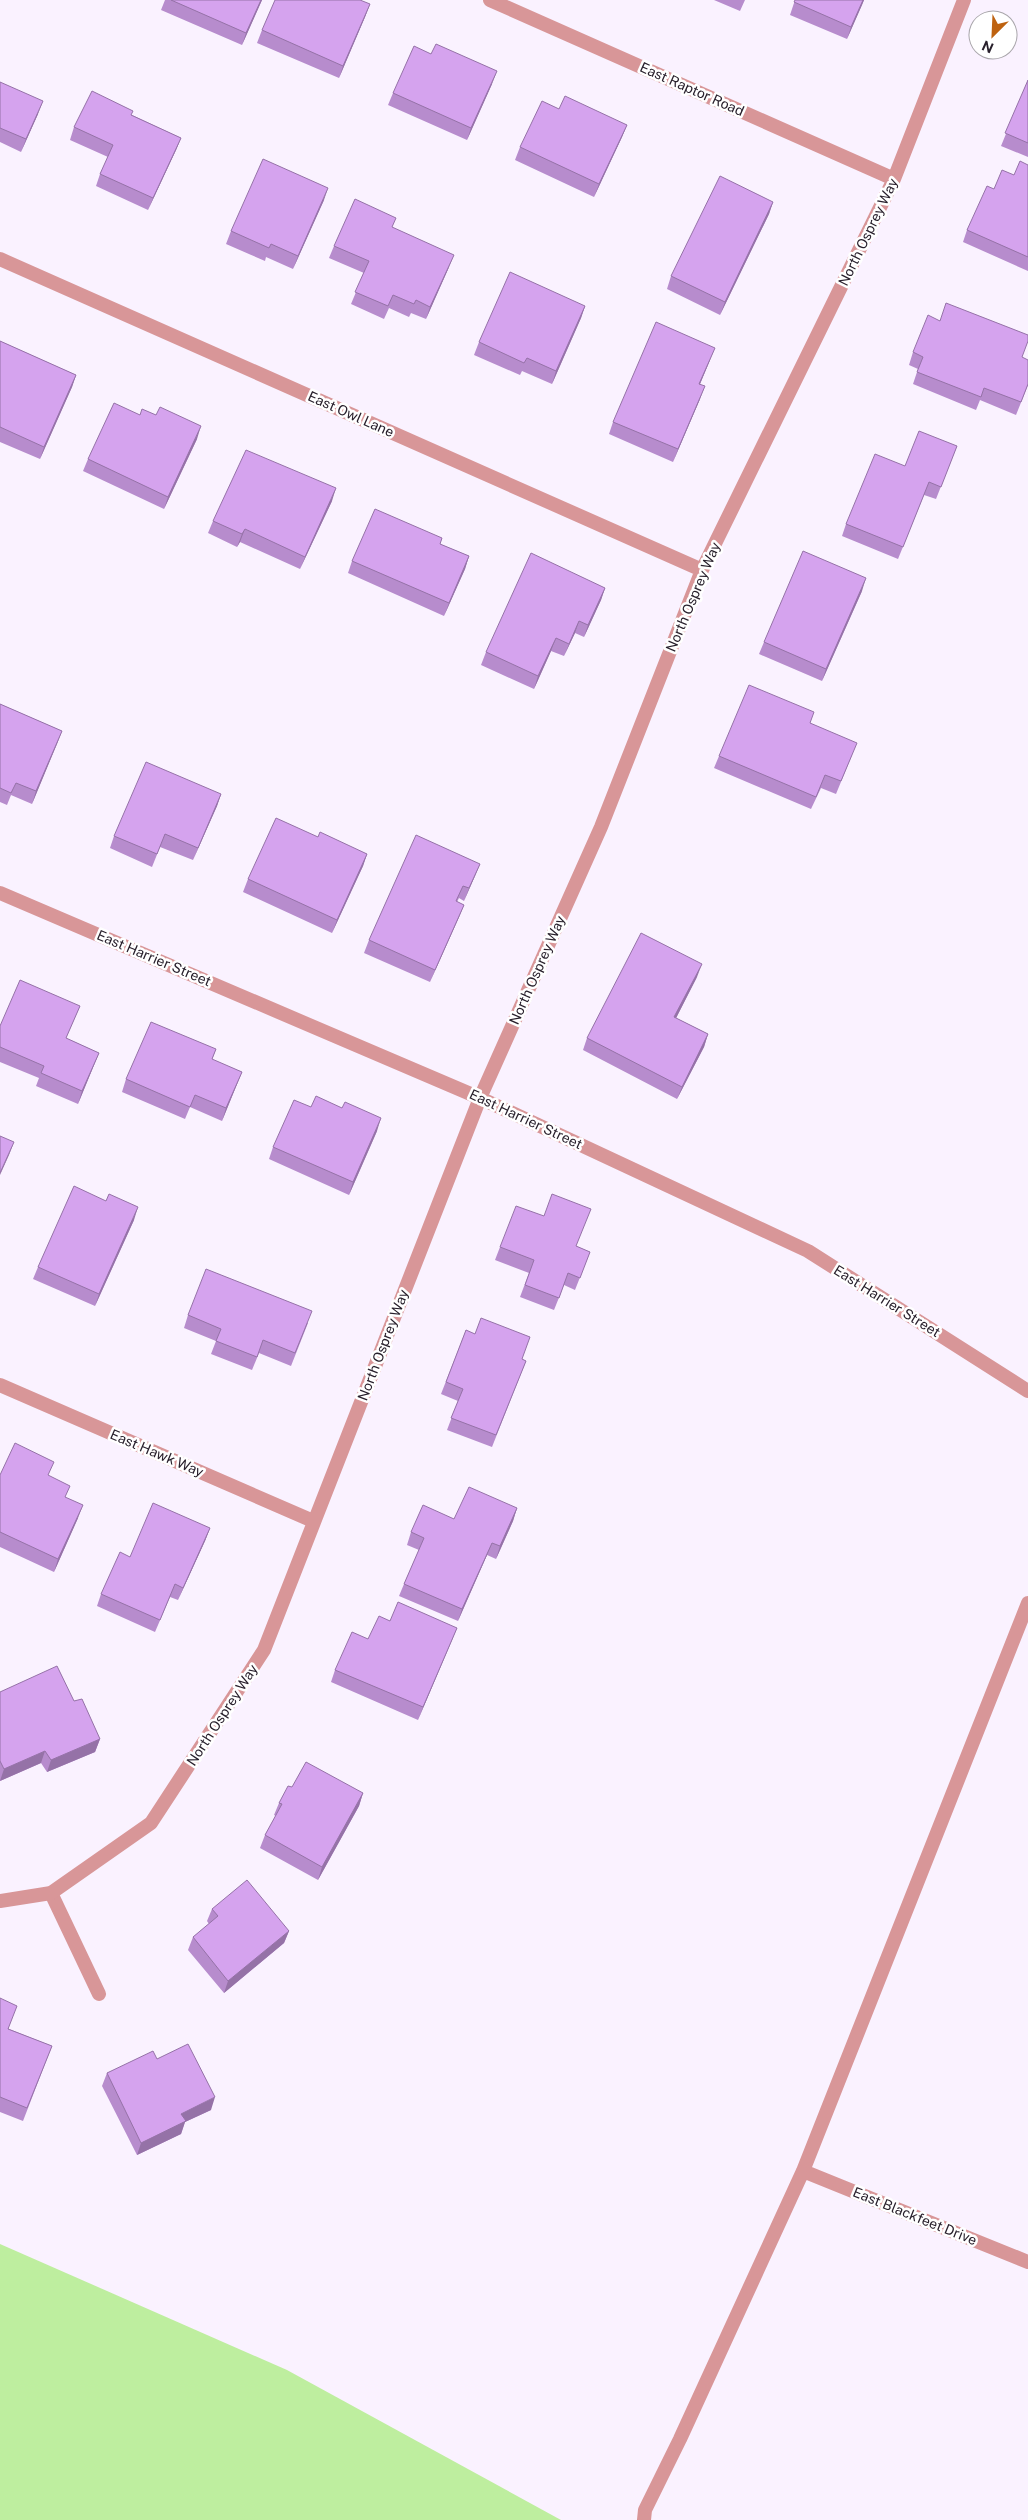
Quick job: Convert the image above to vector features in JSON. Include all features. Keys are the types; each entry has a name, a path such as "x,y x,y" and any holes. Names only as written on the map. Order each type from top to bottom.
{"street":[{"name":"East Raptor Road","path":"490,0 894,178"},
{"name":"North Osprey Way","path":"51,1893 151,1824 264,1650 480,1098 601,827 702,570 894,178 964,0"},
{"name":"East Owl Lane","path":"0,259 702,570"},
{"name":"East Harrier Street","path":"0,893 480,1098 808,1251 1028,1391"},
{"name":"East Hawk Way","path":"0,1385 313,1521"},
{"path":"644,2520 645,2510 680,2439 803,2171 1028,1603"},
{"path":"0,1900 51,1893 100,1994"},
{"name":"East Blackfeet Drive","path":"803,2171 1028,2262"}],"green space":[{"path":"0,2244 287,2370 561,2520 0,2520"}],"building":[{"path":"171,0 261,0 246,33"},
{"path":"275,0 360,0 370,4 343,66 262,30"},
{"path":"795,0 863,0 851,27 794,2"},
{"path":"436,44 497,71 471,128 393,93 414,46 431,54"},
{"path":"1028,80 1028,143 1005,133"},
{"path":"0,82 43,101 26,139 0,128"},
{"path":"92,91 133,111 131,115 181,138 153,198 100,174 113,145 74,127"},
{"path":"565,96 627,125 599,184 520,147 542,101 559,109"},
{"path":"263,159 328,188 298,256 271,244 269,248 231,231"},
{"path":"1020,161 1028,165 1028,257 967,230 987,186 994,189 1002,170 1014,175"},
{"path":"720,176 773,202 725,302 671,276"},
{"path":"355,199 396,218 392,227 454,255 430,307 416,300 414,304 393,295 388,306 355,292 369,261 334,246"},
{"path":"510,272 585,306 556,371 527,358 524,363 479,342"},
{"path":"946,303 1028,335 1028,341 1022,357 1028,360 1028,384 1021,402 984,388 981,397 917,372 923,357 913,352 928,315 940,321"},
{"path":"656,322 715,348 699,384 705,386 678,449 613,422"},
{"path":"0,341 76,375 44,447 0,427"},
{"path":"114,403 140,415 142,409 156,415 160,407 201,426 168,497 88,459"},
{"path":"919,431 957,446 941,487 929,482 903,547 846,524 875,454 905,466"},
{"path":"246,450 336,488 305,557 245,529 242,534 213,521"},
{"path":"375,509 442,538 440,544 469,556 449,603 352,561"},
{"path":"803,551 866,578 826,669 764,642"},
{"path":"531,553 605,588 588,625 579,621 569,644 556,638 538,676 486,652"},
{"path":"749,685 814,712 810,723 857,743 841,781 825,775 816,797 719,756"},
{"path":"0,704 62,731 36,791 16,783 11,793 0,788"},
{"path":"146,762 221,794 198,848 165,834 157,854 114,836"},
{"path":"276,818 318,837 320,832 367,854 337,920 248,879"},
{"path":"416,835 480,864 469,888 463,886 456,901 464,905 435,970 369,940"},
{"path":"641,933 702,964 674,1017 708,1034 682,1087 587,1038"},
{"path":"20,980 80,1006 66,1038 99,1053 82,1091 41,1073 44,1066 0,1047 0,1026"},
{"path":"151,1022 216,1049 212,1059 242,1072 226,1108 195,1095 190,1107 126,1079"},
{"path":"316,1096 342,1108 345,1102 381,1118 353,1182 273,1147 294,1100 311,1107"},
{"path":"0,1136 14,1142 0,1173"},
{"path":"74,1186 106,1201 109,1194 138,1207 99,1294 38,1267"},
{"path":"552,1194 591,1209 576,1246 590,1252 580,1278 568,1273 559,1298 525,1285 534,1260 500,1247 516,1206 544,1216"},
{"path":"206,1269 312,1311 295,1353 263,1340 257,1357 216,1341 221,1329 188,1315"},
{"path":"481,1318 530,1337 522,1359 526,1361 496,1435 451,1418 463,1389 446,1382 466,1330 475,1334"},
{"path":"15,1443 54,1462 48,1475 70,1486 65,1497 83,1505 58,1559 0,1532 0,1475"},
{"path":"469,1487 517,1508 500,1546 492,1543 462,1609 404,1584 424,1538 411,1532 423,1505 454,1519"},
{"path":"153,1503 210,1528 183,1588 175,1584 160,1620 101,1594 120,1552 130,1557"},
{"path":"398,1602 457,1628 423,1707 335,1670 352,1632 368,1639 379,1616 390,1621"},
{"path":"57,1666 74,1701 82,1699 100,1739 51,1760 45,1751 4,1769 0,1761 0,1692"},
{"path":"306,1762 363,1793 322,1867 265,1835 282,1804 279,1803 288,1786 292,1787"},
{"path":"247,1880 289,1931 228,1981 193,1937 218,1916 212,1909"},
{"path":"0,1998 17,2006 8,2029 52,2046 27,2108 0,2097"},
{"path":"188,2044 215,2097 181,2114 186,2121 141,2143 107,2073 153,2051 157,2059"}]}
